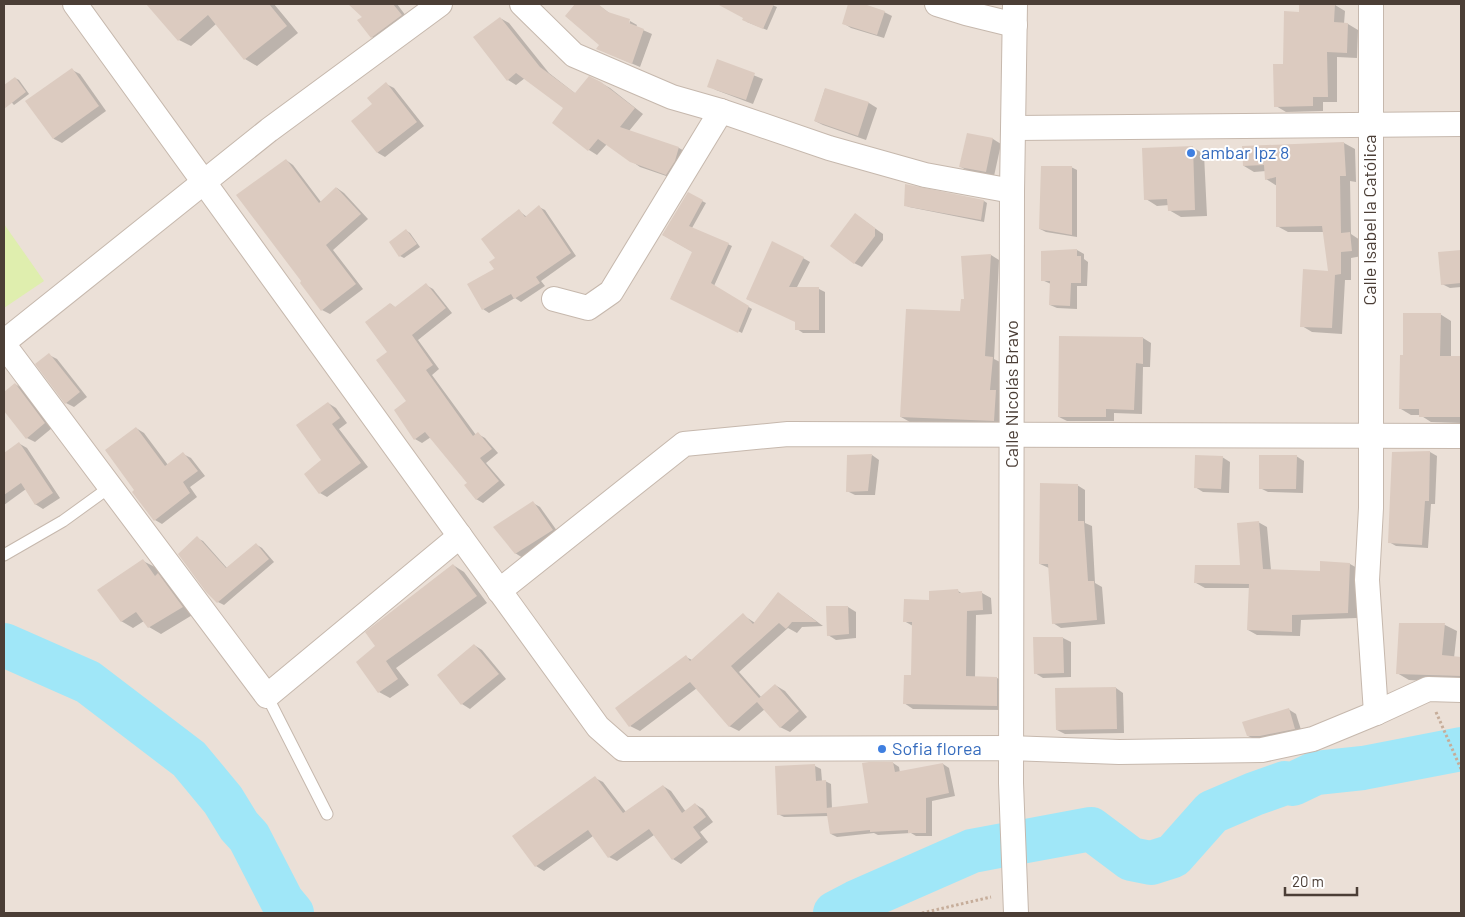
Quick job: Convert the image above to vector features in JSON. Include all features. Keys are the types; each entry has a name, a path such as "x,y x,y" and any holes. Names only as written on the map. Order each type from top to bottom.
{"street":[{"path":"75,4 598,727 623,749 1012,748 1119,752 1262,750 1313,739 1428,689 1461,690"},
{"path":"440,4 269,130 4,344 267,696 460,536"},
{"path":"522,4 574,55 672,97 721,111 839,151 925,175 1012,191"},
{"path":"937,4 966,13 1015,14"},
{"name":"Calle Isabel la Católica","path":"1371,4 1371,508 1367,580 1376,713"},
{"name":"Calle Nicolás Bravo","path":"1015,14 1012,191 1011,783 1019,902"},
{"path":"554,298 588,308 611,292 721,111"},
{"path":"1014,128 1461,124"},
{"path":"499,591 684,444 788,434 1461,436"}],"lane":[{"path":"4,555 63,521 110,487"},
{"path":"267,696 327,814"}],"path":[{"path":"1438,716 1461,769"},
{"path":"922,913 1019,902"}],"shaded area":[{"path":"4,4 1461,4 1461,913 4,913"}],"green space":[{"path":"4,224 44,281 4,308"}],"building":[{"path":"146,4 269,4 287,26 244,60 208,15 178,41"},
{"path":"348,4 393,4 402,15 371,38 357,20 362,17"},
{"path":"575,4 598,4 608,12 630,19 629,23 644,29 632,64 596,49 599,45 565,16"},
{"path":"717,4 774,4 763,29 742,20 743,18"},
{"path":"848,4 864,4 885,11 877,35 842,24"},
{"path":"1299,4 1335,4 1334,22 1348,23 1347,53 1327,52 1328,97 1313,97 1313,106 1274,107 1273,64 1283,64 1284,11 1299,12"},
{"path":"500,17 540,67 575,93 589,76 601,82 635,108 620,127 679,147 675,161 666,175 630,162 598,139 588,151 552,123 563,108 516,73 507,81 473,37"},
{"path":"717,59 755,73 746,100 707,87"},
{"path":"72,68 99,106 53,139 25,101"},
{"path":"15,77 26,92 4,109 4,85"},
{"path":"386,82 417,122 377,153 351,121 372,104 367,98"},
{"path":"825,88 869,102 858,136 814,121"},
{"path":"967,133 993,138 986,172 959,167"},
{"path":"1344,142 1346,176 1340,176 1341,233 1350,232 1352,251 1341,252 1341,274 1335,275 1332,328 1300,327 1303,269 1328,271 1322,226 1276,227 1276,177 1265,180 1264,165 1243,166 1242,146"},
{"path":"1193,146 1195,210 1168,211 1167,199 1144,200 1142,148"},
{"path":"286,159 319,203 336,187 361,214 326,245 356,284 321,311 300,283 301,281 236,195"},
{"path":"1041,166 1072,166 1072,235 1039,229"},
{"path":"905,184 984,200 981,220 904,206"},
{"path":"688,192 703,200 689,226 729,243 711,283 749,306 738,333 670,299 692,252 662,235"},
{"path":"539,205 571,253 536,277 540,283 514,299 511,294 482,310 467,284 494,269 489,262 495,258 481,239 519,209 525,217"},
{"path":"855,213 875,228 875,236 854,264 830,246"},
{"path":"406,229 417,244 399,257 389,242"},
{"path":"772,241 804,257 789,287 819,287 819,330 795,330 795,322 746,299"},
{"path":"1077,249 1077,256 1081,256 1081,283 1071,283 1070,306 1049,305 1050,281 1041,281 1041,251"},
{"path":"1461,250 1461,283 1441,285 1438,252"},
{"path":"991,254 985,356 993,357 990,390 996,390 994,421 900,417 906,309 960,311 961,299 964,299 961,256"},
{"path":"426,283 446,308 412,335 433,365 426,370 473,436 478,432 492,449 480,458 499,481 476,500 464,485 467,483 425,432 414,440 394,410 406,401 376,360 387,352 365,322 390,303 395,307"},
{"path":"1403,313 1441,313 1440,356 1461,356 1461,417 1419,417 1419,409 1399,409 1400,355 1403,355"},
{"path":"1059,336 1143,337 1143,364 1136,363 1134,410 1106,409 1106,417 1058,417"},
{"path":"49,353 80,392 65,404 35,364"},
{"path":"15,383 45,423 26,439 4,411 4,392"},
{"path":"328,402 340,418 332,424 361,463 319,494 304,474 321,460 296,425"},
{"path":"136,427 165,466 183,452 198,471 183,482 190,493 154,521 132,492 134,490 105,450"},
{"path":"19,442 53,493 35,505 21,483 4,495 4,453"},
{"path":"1430,451 1429,501 1425,501 1422,545 1388,543 1392,452"},
{"path":"872,454 868,491 846,492 847,455"},
{"path":"1195,455 1223,456 1221,489 1194,488"},
{"path":"1259,455 1297,455 1296,489 1259,489"},
{"path":"1040,483 1078,484 1078,521 1084,521 1088,581 1094,581 1097,620 1052,624 1048,564 1039,564"},
{"path":"533,501 553,530 515,554 493,527"},
{"path":"1259,521 1263,569 1320,571 1320,561 1350,563 1348,613 1292,615 1292,632 1247,630 1249,584 1194,583 1195,565 1240,565 1237,523"},
{"path":"197,536 226,568 256,543 269,559 217,603 206,592 178,554"},
{"path":"143,559 155,576 158,573 183,607 148,628 136,612 121,622 97,590"},
{"path":"453,564 477,596 386,661 398,679 378,693 356,662 375,646 365,632"},
{"path":"958,589 959,593 982,591 983,610 967,611 966,676 997,677 997,706 903,704 904,675 911,675 912,622 903,622 904,599 929,600 929,591"},
{"path":"778,592 817,622 792,622 786,629 779,623 731,666 759,698 775,684 799,711 780,728 757,702 729,727 690,682 629,727 615,708 686,655 690,661 743,613 753,624"},
{"path":"826,606 848,606 849,634 827,636"},
{"path":"1399,623 1445,623 1442,655 1461,657 1461,676 1396,674"},
{"path":"1033,637 1063,637 1064,673 1034,674"},
{"path":"474,644 499,674 461,705 437,675"},
{"path":"1116,687 1117,729 1056,730 1055,688"},
{"path":"1289,708 1295,729 1260,736 1247,736 1242,722"},
{"path":"893,762 895,772 943,763 949,793 926,798 926,833 908,833 908,830 870,832 870,830 830,834 826,808 868,803 862,763"},
{"path":"815,764 816,781 826,780 827,813 777,815 775,766"},
{"path":"595,776 623,813 663,785 682,813 695,803 706,817 693,827 701,838 672,860 649,829 608,858 588,830 535,867 512,836"}],"waterway":[{"path":"4,645 88,682 189,759 223,800 239,826 249,837 282,901 292,913"},
{"path":"835,913 972,851 1091,829 1131,859 1151,863 1173,856 1212,812 1254,794 1285,783 1293,784 1316,773 1363,768 1461,749"}],"place":[{"name":"ambar lpz 8","path":"1191,153"},
{"name":"Sofia florea","path":"882,749"}]}
